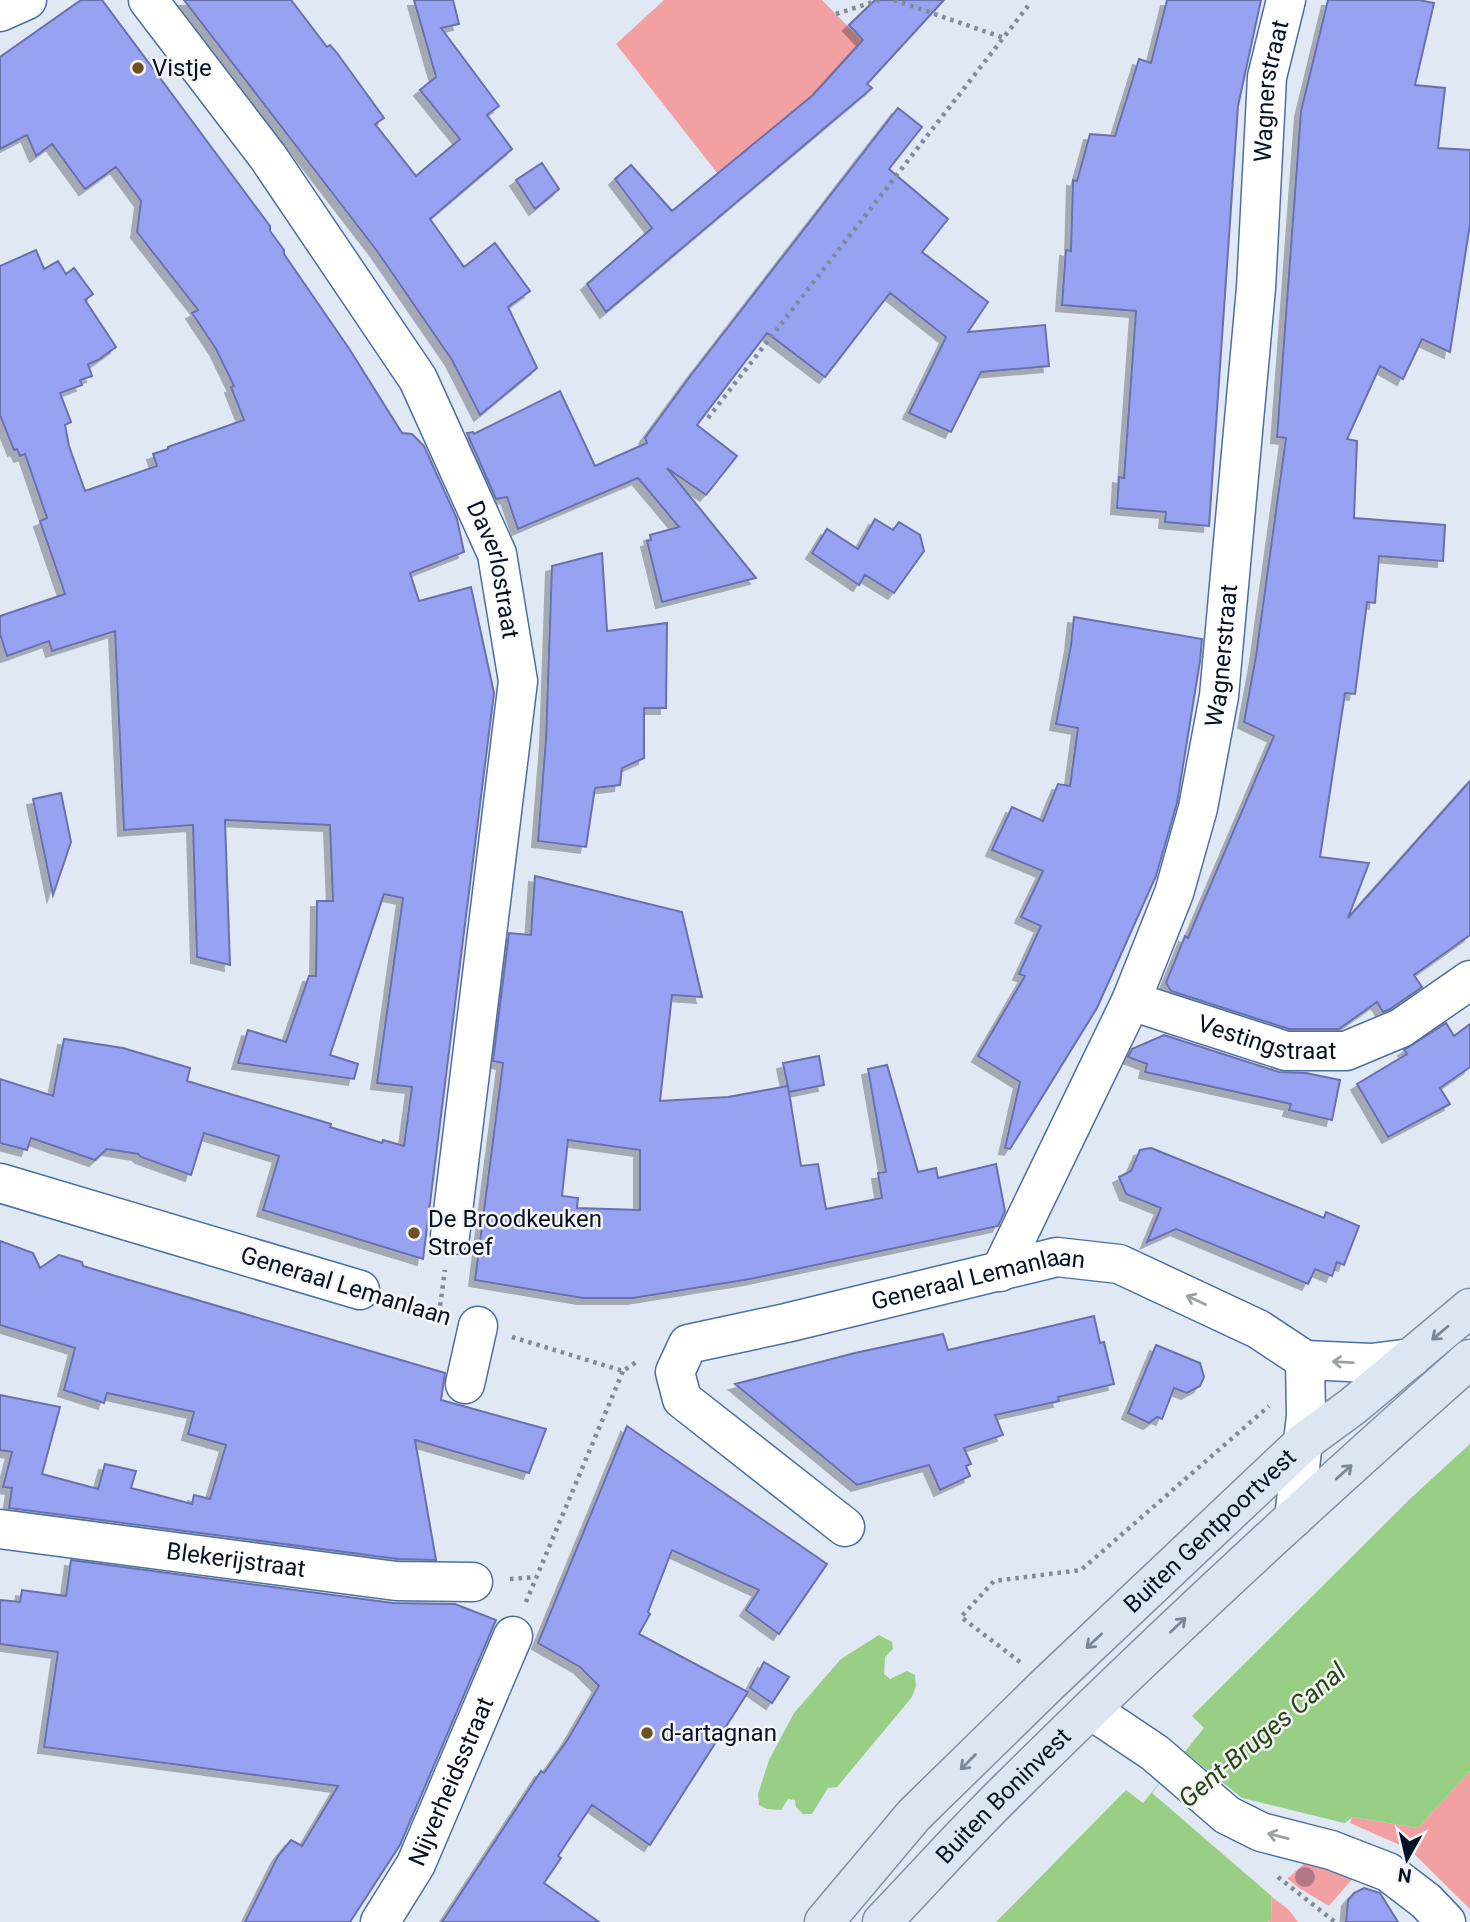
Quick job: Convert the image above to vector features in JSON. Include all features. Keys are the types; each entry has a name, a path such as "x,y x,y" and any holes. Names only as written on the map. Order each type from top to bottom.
{"main road":[{"name":"Buiten Gentpoortvest","path":"1017,1715 1304,1442 1353,1406 1470,1308"},
{"name":"Buiten Gentpoortvest","path":"1129,1672 1470,1359"},
{"name":"Buiten Boninvest","path":"882,1922 1008,1790 1129,1672"},
{"path":"1049,1683 1091,1710"},
{"name":"Buiten Boninvest","path":"824,1922 914,1815 1017,1715"}],"street":[{"path":"0,12 27,0"},
{"name":"Daverlostraat","path":"148,0 268,157 418,379 498,554 518,681 450,1236"},
{"name":"Wagnerstraat","path":"1000,1272 1131,1001 1174,893 1198,808 1219,696 1256,288 1267,77 1286,0"},
{"name":"Vestingstraat","path":"1131,1001 1286,1051 1346,1051 1401,1028 1470,980"},
{"name":"Generaal Lemanlaan","path":"0,1183 360,1290"},
{"name":"Generaal Lemanlaan","path":"688,1344 1057,1257 1119,1264 1258,1329 1305,1360"},
{"path":"465,1384 478,1326"},
{"path":"688,1344 675,1372 682,1399 845,1527"},
{"path":"1294,1518 1306,1416 1305,1360 1371,1363 1410,1358"},
{"name":"Blekerijstraat","path":"0,1529 396,1581 473,1582"},
{"name":"Nijverheidsstraat","path":"380,1922 416,1864 513,1636"},
{"path":"1091,1710 1146,1747 1227,1815 1261,1832 1331,1850 1388,1872 1446,1922"}],"path":[{"path":"836,14 879,0"},
{"path":"894,0 1004,38"},
{"path":"708,418 1028,6"},
{"name":"Generaal Lemanlaan","path":"360,1290 623,1371"},
{"path":"537,1577 623,1371 648,1354 688,1344"},
{"path":"1049,1683 961,1617 994,1581 1082,1570 1270,1405 1275,1396"},
{"path":"1289,1885 1335,1922"}],"shaded area":[{"path":"664,0 822,0 862,41 813,95 718,174 616,44"},
{"path":"1470,1771 1470,1909 1409,1849 1350,1823 1352,1817 1418,1828"},
{"path":"1307,1857 1355,1876 1329,1906 1283,1875"},
{"path":"1272,1897 1289,1910 1298,1922 1268,1922 1271,1919"}],"water":[{"name":"Gent-Bruges Canal","path":"1470,1444 1470,1771 1418,1828 1352,1817 1272,1888 1271,1919 1268,1922 996,1922 1126,1790 1143,1803 1204,1728 1192,1716 1412,1497"},
{"path":"879,1635 892,1642 893,1649 885,1657 884,1674 890,1679 907,1671 915,1675 916,1686 912,1697 837,1787 828,1788 812,1814 803,1814 796,1807 795,1800 788,1799 781,1810 767,1809 759,1805 758,1794 769,1760 794,1713 841,1659"}],"pier":[{"path":"1185,1752 1242,1798 1348,1824 1276,1889 1275,1899 1152,1793"}],"building":[{"path":"81,0 102,0 270,226 270,231 284,254 350,350 402,433 412,434 424,446 457,519 464,552 410,573 419,601 471,587 494,693 423,1259 263,1210 279,1156 204,1133 191,1175 138,1154 107,1149 95,1160 31,1138 27,1150 0,1143 0,1079 53,1096 64,1039 123,1048 190,1068 187,1081 331,1124 330,1127 382,1143 383,1140 404,1146 412,1087 377,1083 403,898 384,894 330,1055 358,1064 354,1079 238,1063 248,1030 286,1042 309,976 316,976 317,901 333,901 330,825 225,820 230,965 197,957 193,825 124,830 115,631 52,651 49,641 7,656 0,634 0,616 65,594 40,521 47,518 25,454 20,456 17,449 14,450 0,415 0,266 36,250 44,269 58,261 66,274 74,268 93,294 85,300 116,347 88,364 92,376 80,380 82,385 60,393 71,422 65,425 69,446 85,491 157,466 153,454 244,420 231,387 234,386 216,349 192,313 198,310 137,232 141,201 116,167 85,189 52,144 36,156 27,135 0,149 0,57"},
{"path":"184,0 291,0 327,47 330,45 337,53 384,118 375,124 416,176 460,139 420,90 436,77 414,0 453,0 459,24 441,28 499,106 487,115 512,149 430,219 464,267 495,243 530,291 508,307 537,368 480,415 452,360 377,251"},
{"path":"875,0 944,0 867,84 872,88 606,312 587,284 652,228 615,179 631,165 672,211 813,95 863,40 849,25"},
{"path":"1167,0 1261,0 1238,106 1209,526 1165,522 1166,512 1117,508 1119,477 1124,478 1136,311 1062,305 1066,250 1071,251 1073,180 1077,181 1090,134 1115,136 1139,59 1151,63"},
{"path":"1328,0 1419,0 1434,3 1415,85 1445,88 1438,148 1470,150 1470,224 1450,352 1422,339 1403,379 1380,366 1347,439 1357,441 1354,518 1445,525 1443,561 1379,556 1375,603 1367,602 1355,694 1345,693 1320,857 1369,863 1348,918 1470,781 1470,935 1414,975 1422,987 1390,1009 1383,1012 1377,1002 1339,1029 1289,1029 1171,991 1166,983 1185,936 1188,938 1274,736 1244,722 1256,656 1286,438 1277,437 1301,111"},
{"path":"898,108 922,127 889,169 948,219 922,252 988,302 968,332 1045,325 1049,366 981,372 951,432 909,413 946,337 890,293 825,377 767,333 697,425 737,456 706,495 667,468 756,578 662,602 647,541 651,540 650,535 679,527 638,478 518,529 507,497 496,499 467,433 474,434 560,391 595,466 647,443 645,438 691,375"},
{"path":"542,163 559,189 535,209 516,180"},
{"path":"875,519 893,530 899,522 920,535 924,551 894,593 865,575 859,585 812,553 827,529 858,549"},
{"path":"602,553 607,631 667,623 666,708 644,708 644,758 622,768 620,785 595,788 586,847 538,841 546,739 552,566"},
{"path":"1074,617 1202,639 1200,661 1177,803 1156,876 1097,1008 1010,1149 1005,1148 1020,1082 978,1056 1025,976 1019,974 1041,926 1021,917 1043,871 992,850 1012,807 1043,821 1058,784 1070,786 1078,728 1056,724"},
{"path":"61,793 71,842 53,895 33,799"},
{"path":"535,876 682,912 702,997 672,995 660,1101 728,1097 788,1086 801,1166 818,1164 826,1209 882,1198 878,1173 886,1172 868,1069 887,1065 918,1172 936,1168 938,1178 996,1164 1005,1211 998,1226 750,1279 633,1298 583,1298 475,1280 503,1063 493,1061 509,933 531,935","holes":["568,1140 640,1150 640,1210 577,1208 578,1198 562,1196"]},
{"path":"1446,1023 1454,1036 1470,1024 1470,1067 1440,1088 1450,1104 1388,1137 1357,1084 1407,1054 1404,1050"},
{"path":"1164,1035 1279,1072 1306,1073 1340,1080 1332,1120 1289,1110 1291,1104 1145,1072 1147,1064 1128,1057 1132,1049"},
{"path":"819,1056 824,1085 789,1092 783,1063"},
{"path":"1151,1148 1324,1218 1326,1212 1359,1226 1344,1265 1337,1262 1332,1276 1315,1269 1308,1284 1176,1229 1147,1242 1161,1208 1126,1194 1119,1177 1131,1171 1140,1150"},
{"path":"0,1241 33,1253 40,1268 59,1255 82,1262 83,1266 445,1373 441,1400 546,1429 529,1473 415,1440 436,1560 398,1559 9,1508 12,1488 3,1487 12,1452 0,1450 0,1395 60,1407 42,1474 98,1489 105,1464 136,1471 131,1488 192,1504 194,1495 210,1499 226,1445 188,1434 194,1412 107,1393 104,1403 64,1390 75,1348 0,1325"},
{"path":"1094,1316 1100,1343 1104,1342 1114,1384 1058,1397 1059,1401 995,1415 1003,1435 964,1448 971,1464 966,1466 970,1476 940,1490 929,1465 857,1485 735,1384 943,1334 948,1350"},
{"path":"1156,1345 1200,1363 1204,1377 1200,1386 1187,1393 1174,1388 1162,1419 1157,1417 1149,1423 1128,1413"},
{"path":"627,1426 827,1564 779,1634 746,1610 759,1590 672,1550 648,1612 650,1614 639,1634 748,1692 650,1845 592,1805 558,1856 561,1858 544,1883 599,1922 442,1922 541,1771 544,1773 568,1739 599,1686 580,1667 538,1643"},
{"path":"71,1560 393,1603 455,1604 496,1620 400,1845 350,1922 245,1922 278,1856 291,1840 302,1846 338,1786 44,1747 58,1652 0,1644 0,1600 20,1602 22,1590 66,1596"},
{"path":"764,1662 789,1677 772,1703 750,1688"},
{"path":"1364,1888 1380,1893 1398,1922 1346,1922 1348,1900"}],"place":[{"name":"Vistje","path":"138,68"},
{"name":"De Broodkeuken Stroef","path":"414,1233"},
{"name":"d-artagnan","path":"647,1733"}]}
